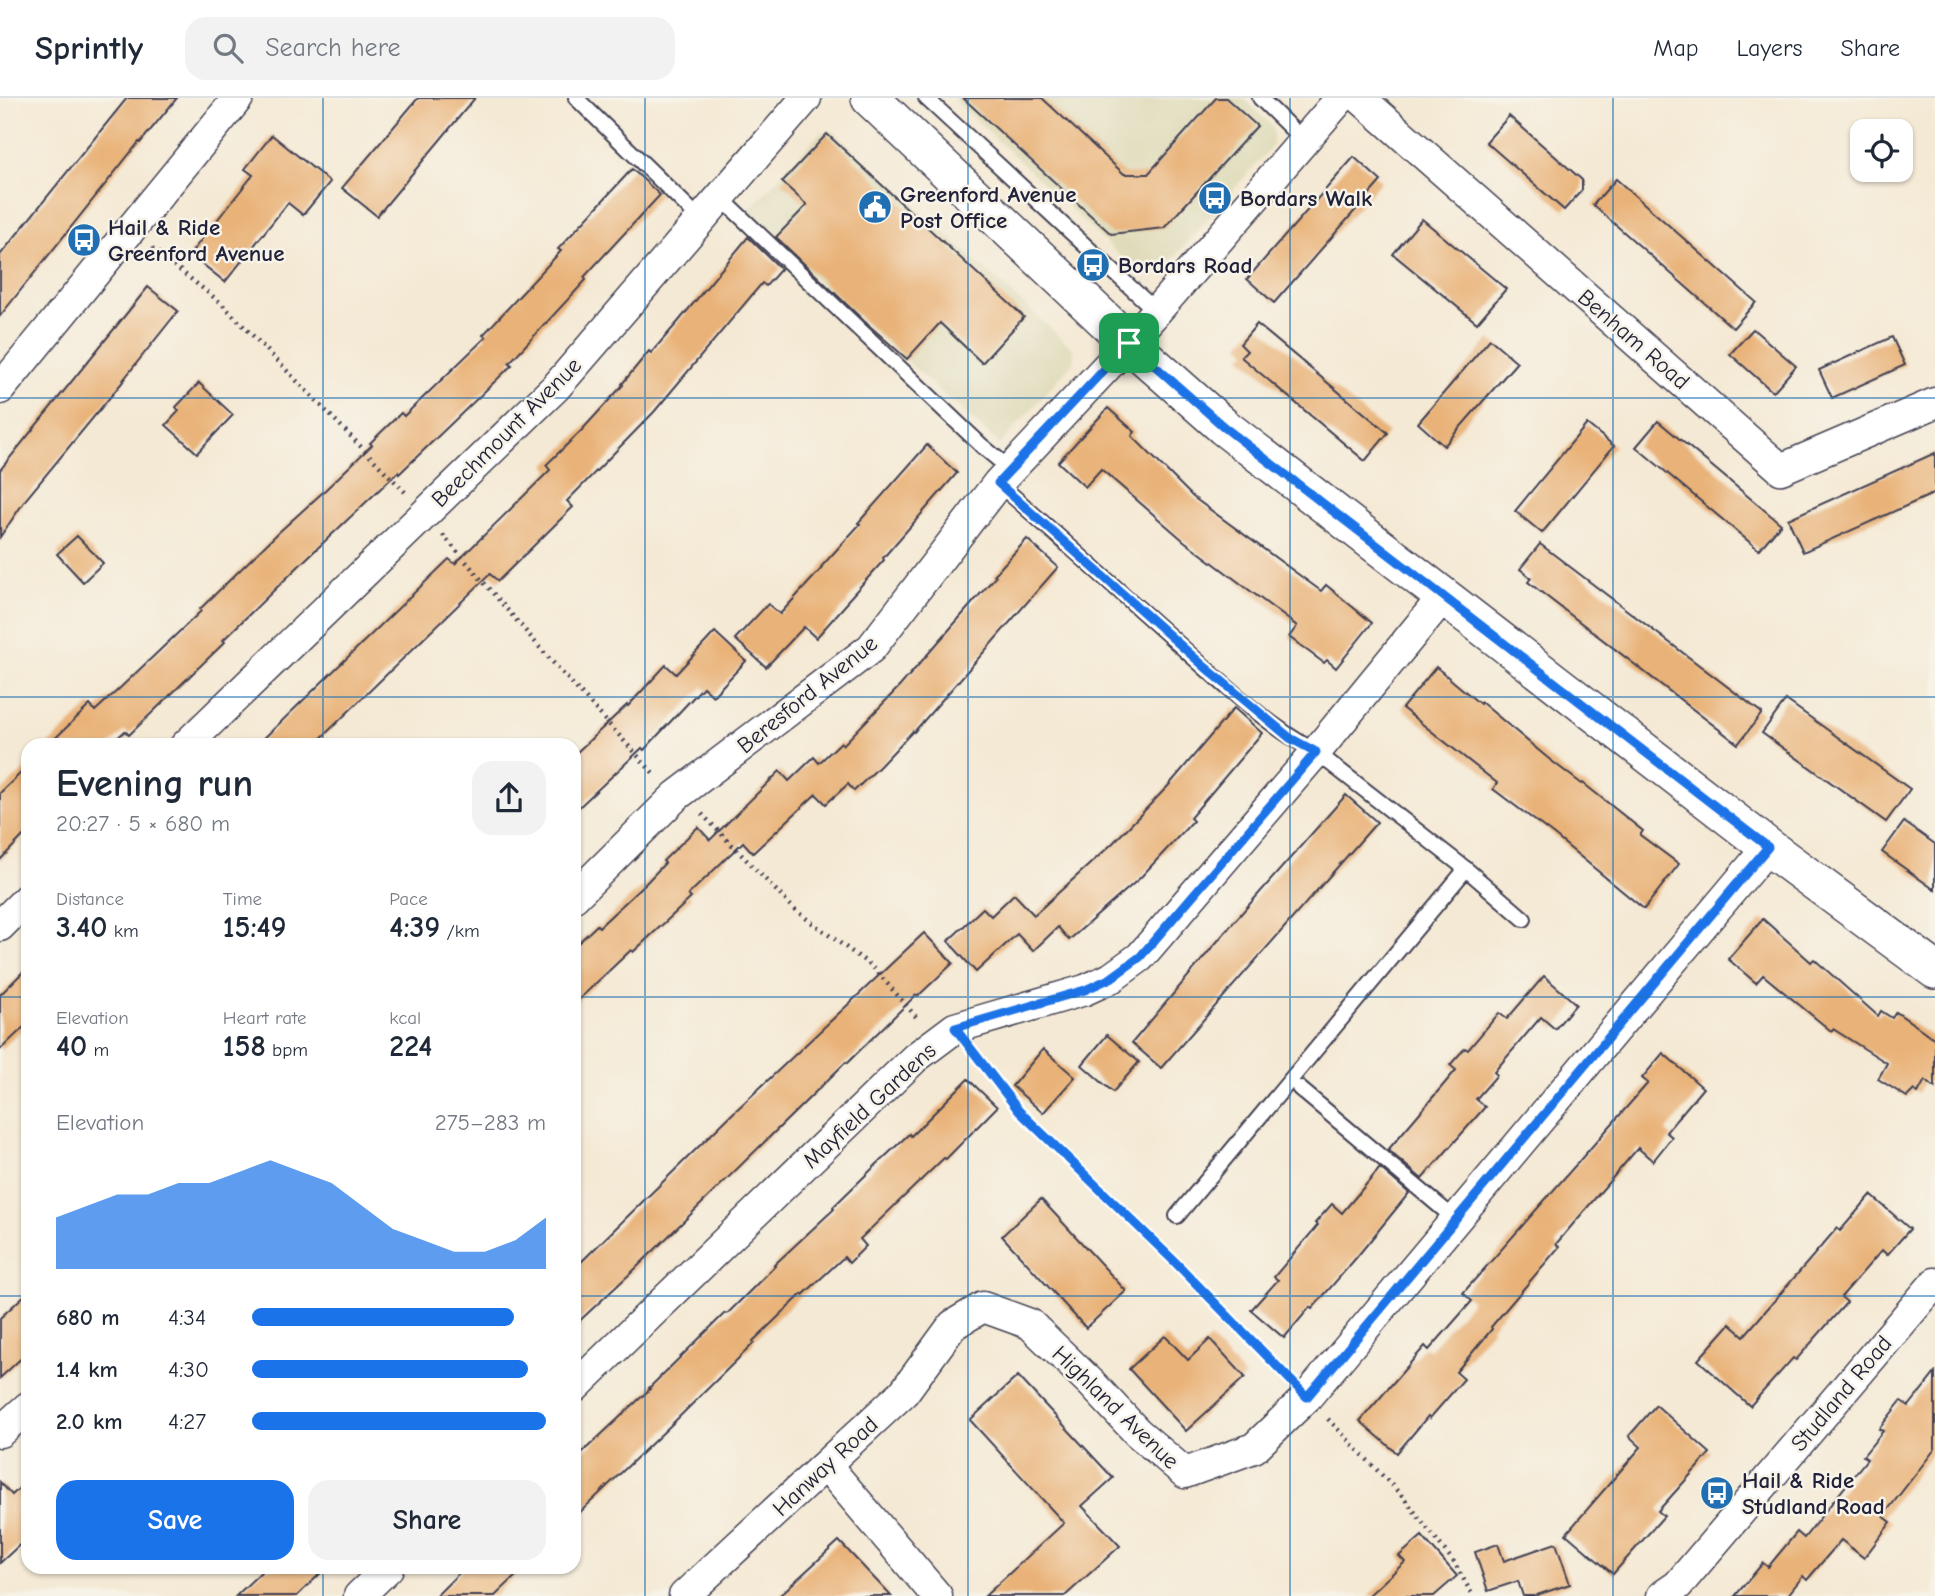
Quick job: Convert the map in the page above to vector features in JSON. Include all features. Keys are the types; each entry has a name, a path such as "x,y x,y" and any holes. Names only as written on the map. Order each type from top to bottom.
{"street":[{"path":"0,389 238,98"},
{"name":"Beechmount Avenue","path":"193,738 556,387 806,98"},
{"path":"870,98 1129,343 1224,427 1768,847 1935,970"},
{"path":"1129,343 1341,98"},
{"name":"Benham Road","path":"1360,98 1781,469 1935,403"},
{"name":"Beresford Avenue","path":"581,890 676,796 871,648 1004,476 1129,343"},
{"name":"Mayfield Gardens","path":"581,1381 915,1058 955,1028 1085,990 1111,978 1140,957 1316,752 1443,597"},
{"name":"Highland Avenue","path":"953,1325 983,1307 1030,1324 1137,1432 1185,1473 1254,1448 1307,1397 1768,847"},
{"path":"0,926 21,905"},
{"name":"Studland Road","path":"1662,1596 1678,1585 1935,1283"},
{"name":"Hanway Road","path":"684,1596 904,1392 953,1325"},
{"path":"0,1432 21,1413"},
{"path":"826,1465 937,1596"},
{"path":"359,1596 382,1574"}],"lane":[{"path":"576,98 701,220"},
{"path":"926,98 1156,311"},
{"path":"1260,98 1304,141"},
{"path":"720,197 972,436 1004,476 1205,667 1290,738 1316,752 1466,869 1524,919"},
{"path":"1177,1216 1466,869"},
{"path":"1299,1088 1455,1219"}],"path":[{"path":"130,230 221,303 424,513"},
{"path":"955,1028 1019,1111 1175,1262 1403,1497 1454,1562 1473,1596"}],"shaded area":[{"path":"953,98 1244,98 1273,127 1273,145 1167,266 1138,273"},
{"path":"834,132 1074,350 1073,362 1000,445 744,215 820,133"}],"building":[{"path":"127,98 177,98 0,316 0,255"},
{"path":"418,98 475,98 377,216 342,188"},
{"path":"963,98 1042,98 1124,174 1148,174 1216,98 1226,98 1257,126 1164,228 1111,234"},
{"path":"1509,116 1582,180 1582,190 1564,210 1486,142"},
{"path":"827,134 1024,317 982,363 940,323 907,359 776,237 807,205 782,182"},
{"path":"272,135 330,182 303,215 288,203 225,282 190,254 253,175 245,169"},
{"path":"1354,157 1381,181 1274,303 1247,279"},
{"path":"632,169 660,195 509,363 512,365 306,559 129,735 125,731 118,738 55,738 90,705 95,711 119,689 372,445 370,443 401,413 404,416 486,337 483,335 561,251 558,249"},
{"path":"1616,179 1756,302 1733,328 1593,205"},
{"path":"1422,219 1506,289 1477,323 1393,254"},
{"path":"748,237 781,269 766,286 762,283 654,412 567,501 573,507 498,581 490,574 321,738 264,738 449,559 455,564 550,470 546,465 581,431 623,385 649,351 651,353"},
{"path":"148,287 178,311 26,499 0,537 0,470"},
{"path":"1257,324 1388,433 1365,461 1241,357 1247,351 1240,344"},
{"path":"1753,329 1796,366 1773,392 1730,354"},
{"path":"1892,337 1905,365 1832,398 1819,370"},
{"path":"1490,339 1517,362 1444,446 1418,423"},
{"path":"199,383 233,415 197,453 166,425 179,411 176,407"},
{"path":"1108,408 1135,432 1132,436 1193,497 1321,591 1326,585 1372,623 1336,668 1327,660 1324,663 1289,637 1297,626 1184,541 1101,469 1085,487 1058,462"},
{"path":"1658,421 1781,524 1759,550 1636,447"},
{"path":"1587,424 1614,446 1542,533 1515,511"},
{"path":"927,445 957,473 816,638 804,627 766,667 735,639 768,604 780,614"},
{"path":"1935,453 1935,493 1803,552 1788,519"},
{"path":"77,536 103,563 83,582 57,554"},
{"path":"1027,539 1058,567 914,732 854,791 848,784 826,804 816,794 753,853 743,842 688,895 691,898 581,997 581,940 646,883 665,863 663,861 698,827 710,840 780,771 789,781 814,757 819,763 841,742 843,745 900,686 996,576 994,575"},
{"path":"1540,544 1762,713 1738,744 1528,582 1531,578 1520,569"},
{"path":"715,632 746,661 713,696 703,687 644,750 642,748 581,805 581,748 628,706 666,665 676,674"},
{"path":"1436,667 1643,831 1640,835 1679,864 1644,909 1493,789 1497,783 1402,708"},
{"path":"1786,700 1910,789 1886,822 1762,733"},
{"path":"1234,708 1262,733 1190,818 1193,821 1140,878 1069,940 1058,927 1033,951 1017,934 976,972 948,941 983,908 991,916 1014,894 1034,915 1144,811"},
{"path":"21,773 21,838 0,860 0,793"},
{"path":"1346,795 1377,822 1161,1068 1132,1043"},
{"path":"1904,822 1935,844 1935,890 1882,852"},
{"path":"1763,919 1811,962 1814,959 1878,1016 1881,1011 1892,1018 1896,1012 1935,1039 1935,1088 1925,1080 1918,1093 1914,1090 1907,1097 1878,1079 1887,1063 1833,1029 1831,1031 1763,975 1756,983 1728,959"},
{"path":"924,933 953,963 846,1062 581,1319 581,1262 730,1116"},
{"path":"21,974 21,1030 0,1050 0,995"},
{"path":"1544,976 1576,1004 1555,1029 1541,1017 1494,1072 1497,1075 1476,1099 1485,1107 1422,1179 1388,1150 1456,1070 1450,1065 1465,1048 1468,1050 1499,1013 1507,1019"},
{"path":"1107,1035 1139,1062 1113,1092 1082,1065"},
{"path":"1043,1049 1075,1077 1043,1113 1012,1086"},
{"path":"1663,1053 1703,1088 1666,1132 1672,1137 1653,1161 1638,1148 1556,1244 1559,1247 1456,1372 1464,1379 1397,1453 1360,1421 1425,1346 1429,1350 1472,1301 1463,1293 1648,1083 1642,1078"},
{"path":"968,1079 997,1107 860,1239 866,1246 849,1263 844,1257 802,1294 581,1511 581,1453 725,1313 727,1314 874,1167 909,1134 911,1136"},
{"path":"1380,1168 1409,1193 1356,1258 1284,1338 1251,1310 1278,1280 1274,1277 1318,1225 1315,1223 1332,1204 1342,1213"},
{"path":"1871,1195 1910,1229 1887,1255 1882,1250 1841,1297 1847,1302 1796,1360 1793,1358 1750,1406 1698,1360 1730,1324 1744,1336 1837,1228 1840,1231"},
{"path":"1041,1199 1126,1291 1086,1328 1002,1236"},
{"path":"21,1298 21,1358 0,1378 0,1318"},
{"path":"1165,1336 1188,1360 1210,1339 1245,1377 1186,1431 1129,1369"},
{"path":"1935,1373 1935,1449 1883,1516 1891,1522 1864,1558 1841,1540 1807,1580 1803,1576 1787,1596 1735,1596 1763,1563 1768,1567 1797,1532 1804,1538 1867,1459 1863,1456 1883,1431 1879,1429 1901,1401 1909,1406"},
{"path":"1018,1376 1113,1478 1082,1506 1120,1546 1065,1596 985,1596 1064,1523 970,1420"},
{"path":"1656,1405 1710,1453 1658,1511 1664,1516 1613,1574 1566,1534 1641,1447 1629,1436"},
{"path":"0,1482 12,1495 21,1487 21,1544 0,1563"},
{"path":"1422,1536 1457,1576 1434,1596 1368,1596 1405,1562 1399,1556"},
{"path":"839,1541 891,1596 779,1596"},
{"path":"1556,1543 1570,1584 1534,1596 1523,1596 1518,1581 1488,1591 1475,1552 1498,1544 1504,1561"},
{"path":"259,1574 320,1574 297,1596 236,1596"},
{"path":"458,1574 518,1574 495,1596 436,1596"}],"place":[{"name":"Bordars Walk","path":"1215,198"},
{"name":"Greenford Avenue Post Office","path":"875,207"},
{"name":"Hail & Ride Greenford Avenue","path":"84,240"},
{"name":"Bordars Road","path":"1093,265"},
{"name":"Hail & Ride Studland Road","path":"1717,1493"}],"route":[{"path":"1129,343 1224,427 1768,847 1307,1397 1175,1262 1019,1111 955,1028 1085,990 1111,978 1140,957 1316,752 1290,738 1205,667 998,483 1129,343"}]}
